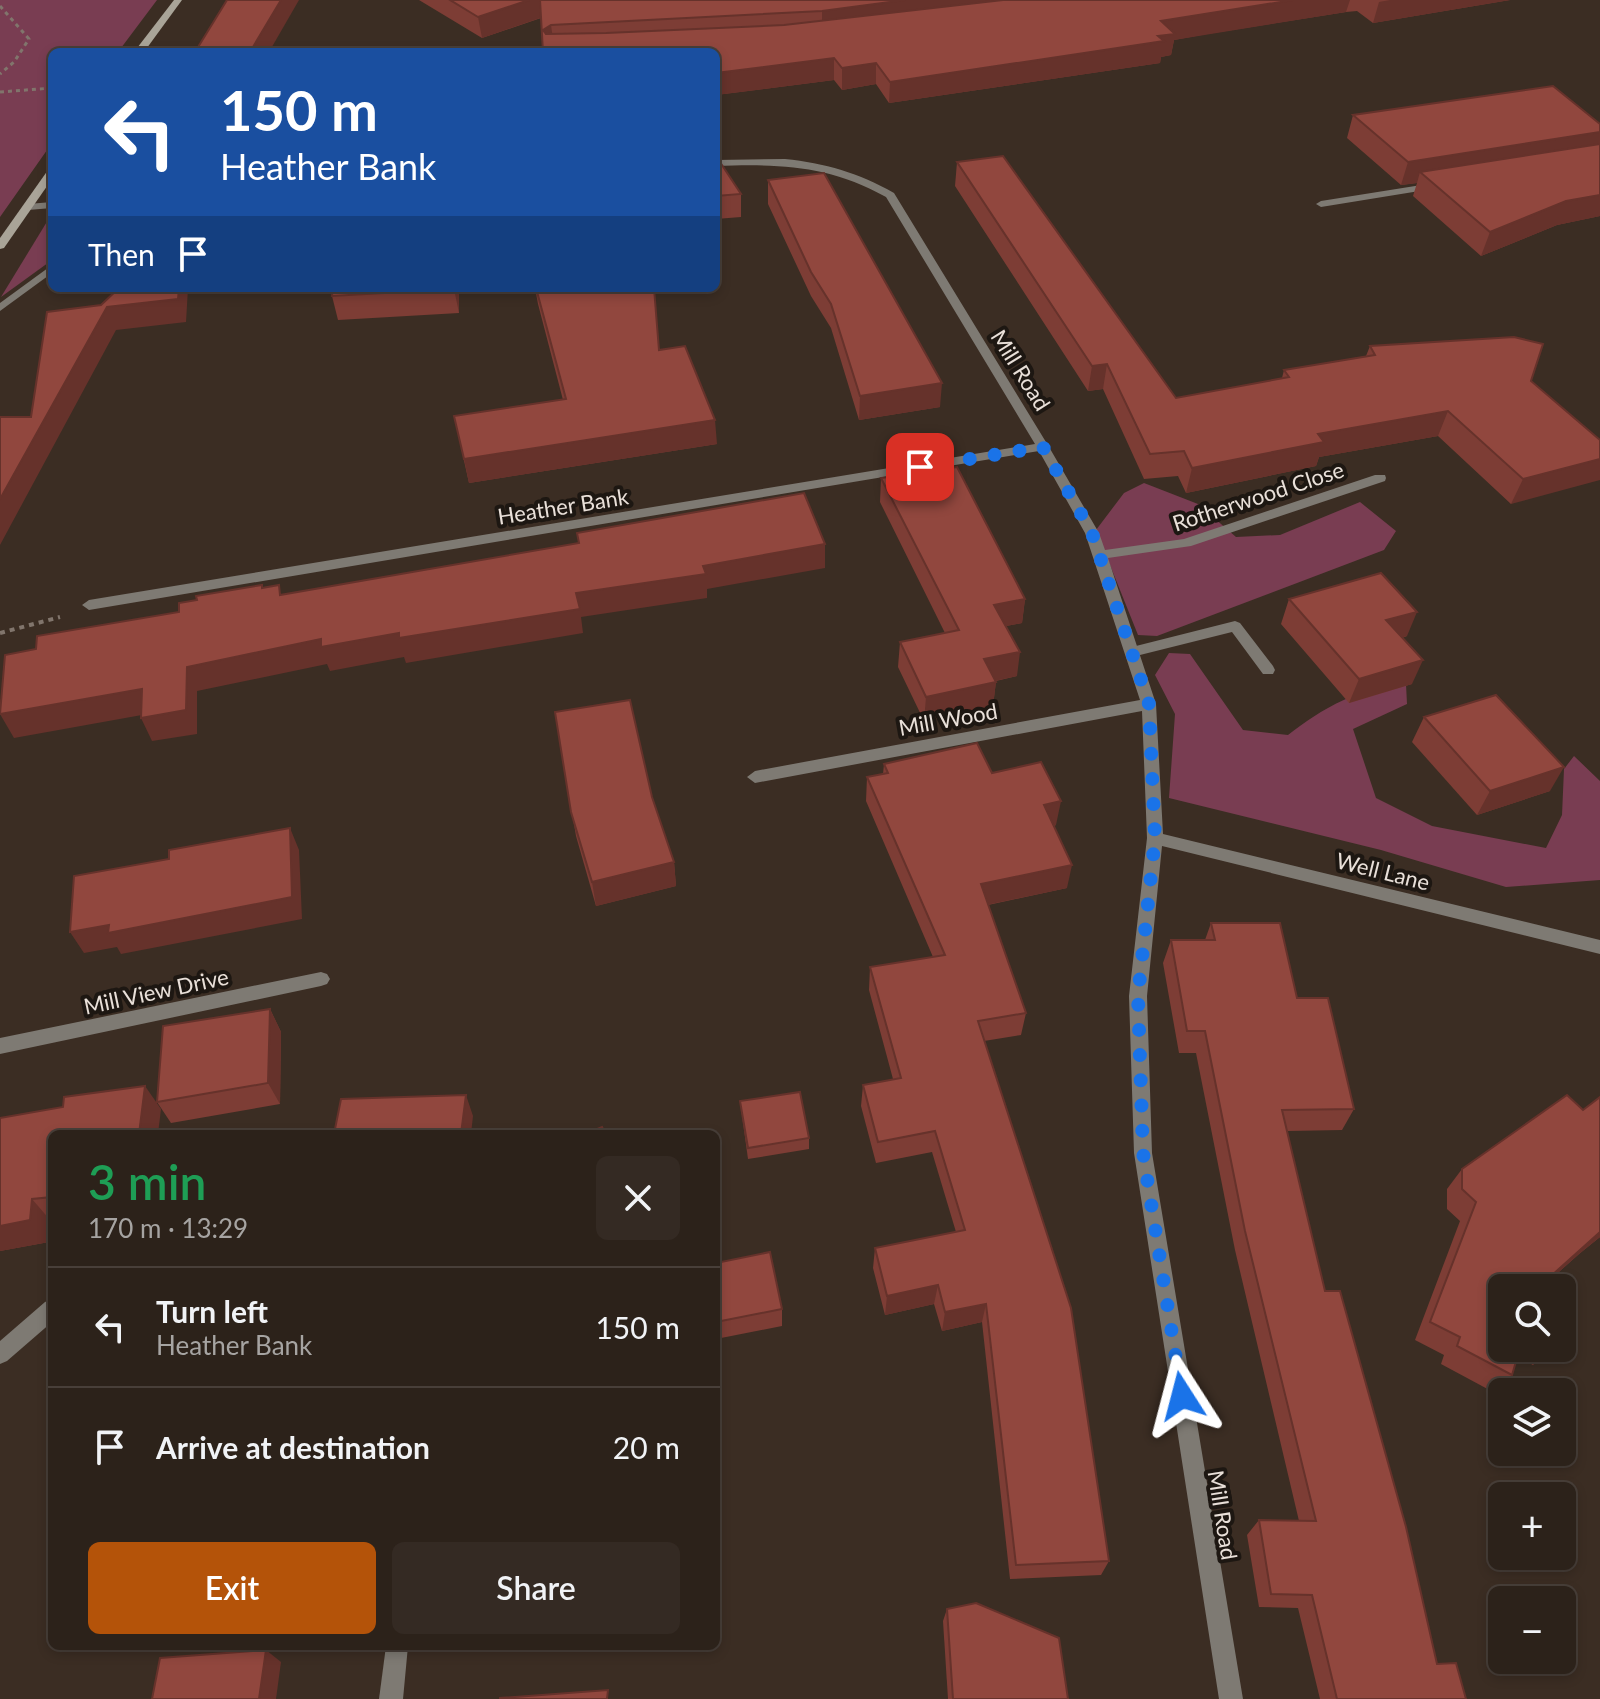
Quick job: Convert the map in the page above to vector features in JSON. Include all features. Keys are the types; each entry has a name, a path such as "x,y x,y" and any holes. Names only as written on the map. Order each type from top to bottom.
{"main road":[{"path":"142,48 178,0"},
{"path":"0,246 48,178"}],"street":[{"name":"Mill Road","path":"720,163 787,161 826,166 862,178 890,195 1043,447 1092,533 1100,555 1149,704 1155,838 1138,996 1143,1153 1231,1699"},
{"path":"1321,204 1445,185"},
{"path":"28,207 48,205"},
{"path":"0,308 48,271"},
{"name":"Heather Bank","path":"89,605 1043,447"},
{"name":"Rotherwood Close","path":"1100,555 1186,543 1380,478"},
{"path":"1132,652 1235,626 1268,670"},
{"name":"Mill Wood","path":"755,777 1149,704"},
{"name":"Well Lane","path":"1155,838 1600,947"},
{"name":"Mill View Drive","path":"0,1046 321,979"},
{"path":"0,1354 48,1312"},
{"path":"391,1699 397,1650"}],"path":[{"path":"0,6 29,39 14,62 0,74"},
{"path":"0,92 48,88"},
{"path":"0,633 43,624 89,605"}],"shaded area":[{"path":"0,0 157,0 121,48 48,48 48,149 0,217"},
{"path":"48,220 48,263 1,297"},
{"path":"1144,483 1198,504 1236,537 1280,535 1360,502 1396,531 1384,550 1157,636 1138,635 1096,530 1124,493"},
{"path":"1169,653 1190,654 1243,730 1288,735 1343,700 1374,689 1406,684 1407,704 1353,729 1376,798 1432,826 1546,848 1562,815 1564,769 1574,756 1600,781 1600,880 1506,887 1381,850 1169,798 1175,714 1155,675"}],"building":[{"path":"227,0 281,0 252,48 197,48"},
{"path":"450,0 529,0 478,17"},
{"path":"540,0 905,0 822,11 551,25 543,30 546,34 784,25 1003,0 1293,0 1161,21 1175,34 1158,36 1164,41 890,82 876,63 842,68 834,58 720,72 720,48 543,48"},
{"path":"1553,86 1600,124 1600,132 1408,162 1353,115"},
{"path":"1600,144 1600,195 1566,201 1490,232 1420,172"},
{"path":"1003,156 1176,398 1289,377 1284,370 1375,355 1370,346 1514,337 1543,344 1531,381 1600,440 1600,459 1523,479 1448,411 1318,434 1324,442 1192,468 1184,451 1150,454 1107,364 1092,366 957,162"},
{"path":"720,162 741,194 720,196"},
{"path":"824,173 942,383 860,396 831,304 811,272 768,180"},
{"path":"115,292 179,292 178,299 107,307 0,499 0,417 31,417 47,312 101,305"},
{"path":"332,292 402,292 332,296"},
{"path":"537,292 654,292 659,350 685,346 715,420 464,459 454,416 566,399"},
{"path":"957,467 1025,599 994,605 1020,652 984,659 996,682 926,697 900,642 959,630 881,478"},
{"path":"804,493 825,544 703,566 706,574 576,593 580,609 399,638 399,633 321,647 321,639 187,667 186,710 141,718 142,689 0,714 5,655 36,649 37,636 179,612 179,603 197,600 196,596 262,585 262,588 279,585 280,595 579,543 577,533"},
{"path":"1381,573 1417,612 1386,620 1423,660 1359,679 1289,599"},
{"path":"1496,695 1564,767 1490,791 1424,717"},
{"path":"630,700 652,797 674,862 592,882 571,812 555,712"},
{"path":"977,743 992,773 1041,762 1061,801 1044,805 1072,865 981,884 1026,1013 978,1021 1071,1308 1109,1561 1016,1565 986,1304 945,1312 938,1285 887,1296 875,1248 965,1230 935,1131 878,1142 863,1085 901,1078 870,967 945,955 867,777 888,773 884,764"},
{"path":"290,828 292,897 108,933 109,925 70,932 74,876 169,859 169,850"},
{"path":"1211,923 1280,923 1297,998 1328,998 1354,1109 1282,1110 1325,1291 1340,1291 1406,1527 1437,1664 1456,1663 1466,1699 1337,1699 1312,1595 1271,1594 1259,1520 1316,1521 1245,1231 1205,1031 1187,1031 1171,940 1215,940"},
{"path":"270,1009 268,1083 157,1102 163,1026"},
{"path":"145,1086 140,1130 48,1130 48,1197 32,1199 30,1220 0,1226 0,1118 63,1107 64,1097"},
{"path":"800,1092 809,1138 748,1148 740,1101"},
{"path":"466,1095 462,1130 335,1130 341,1099"},
{"path":"1567,1095 1583,1110 1600,1097 1600,1232 1553,1274 1488,1274 1488,1362 1516,1362 1512,1375 1457,1346 1460,1337 1430,1322 1476,1202 1462,1189 1462,1169"},
{"path":"770,1252 782,1309 720,1321 720,1262"},
{"path":"976,1603 1059,1638 1068,1699 953,1699 947,1609"},
{"path":"266,1650 259,1699 152,1699 160,1658"},
{"path":"608,1690 607,1699 500,1699 500,1698"}],"route":[{"path":"920,467 1043,447 1092,533 1149,704 1155,838 1138,996 1143,1153 1182,1396"}]}
